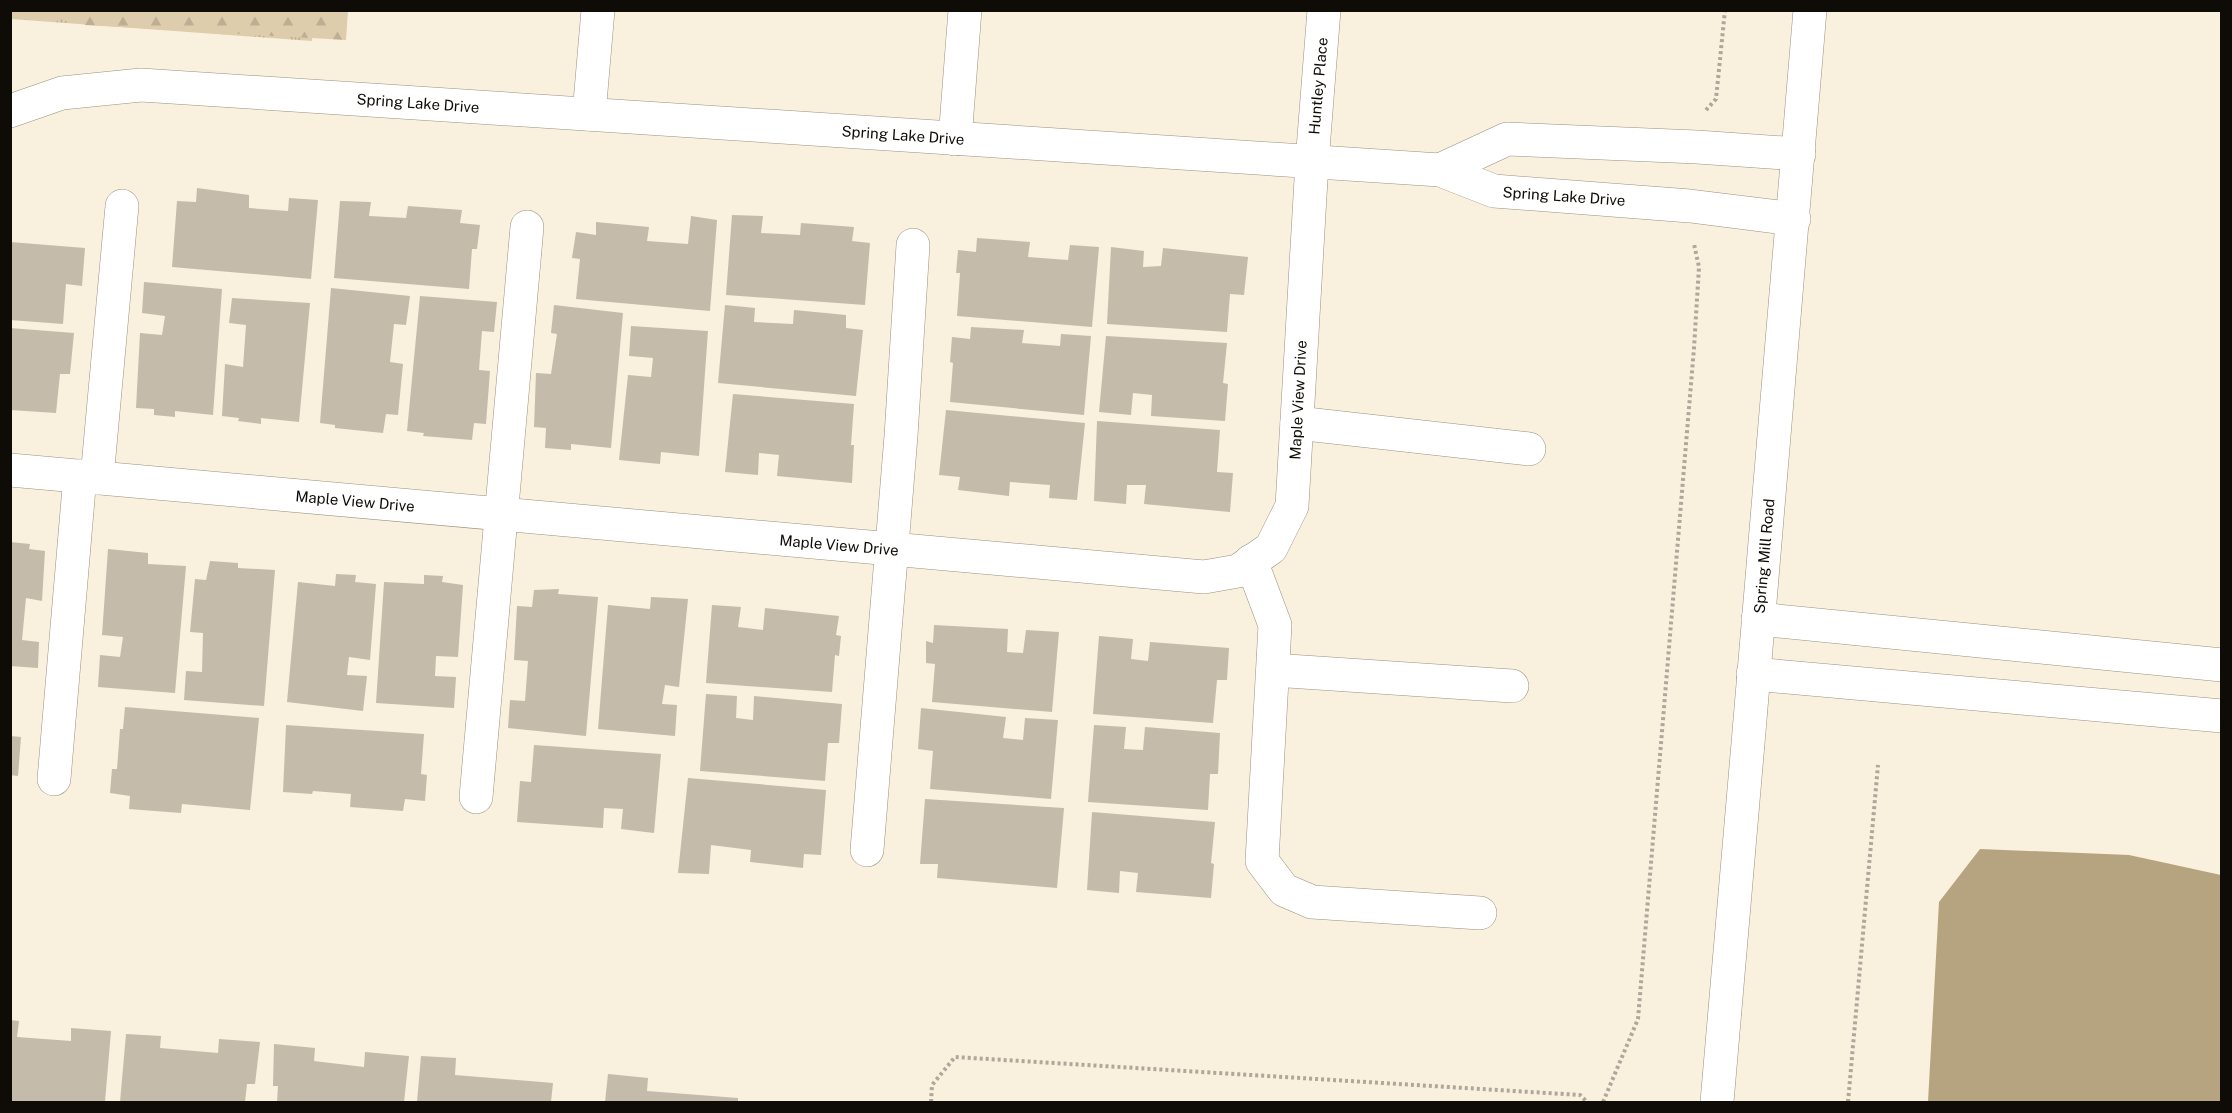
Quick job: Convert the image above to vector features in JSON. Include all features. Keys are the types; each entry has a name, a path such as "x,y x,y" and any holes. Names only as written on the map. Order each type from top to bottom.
{"street":[{"path":"589,114 598,10"},
{"path":"955,139 965,10"},
{"name":"Huntley Place","path":"1311,162 1324,10"},
{"name":"Spring Mill Road","path":"1718,1102 1810,10"},
{"name":"Spring Lake Drive","path":"10,111 62,93 141,85 1440,170 1494,191 1690,206 1794,219"},
{"path":"1440,170 1507,139 1799,154"},
{"name":"Maple View Drive","path":"10,470 1204,577 1238,571 1271,548 1292,506 1311,162"},
{"path":"54,779 88,477 122,206"},
{"path":"476,797 527,227"},
{"path":"867,850 901,436 913,245"},
{"path":"1297,423 1528,449"},
{"path":"1251,561 1275,625 1262,861 1284,890 1312,902 1480,913"},
{"path":"1758,619 2222,666"},
{"path":"1272,670 1512,686"},
{"path":"1753,674 2222,716"}],"path":[{"path":"1700,117 1716,99 1725,10"},
{"path":"1603,1102 1638,1019 1700,267 1691,238"},
{"path":"1848,1102 1878,765"},
{"path":"931,1102 932,1085 955,1057 1580,1095 1587,1102"}],"green space":[{"path":"10,11 314,11 312,41 11,19"},
{"path":"79,11 348,11 346,40 85,25"}],"shaded area":[{"path":"1980,849 2129,855 2221,875 2221,1102 1928,1102 1939,902"}],"building":[{"path":"197,188 249,195 249,208 288,211 289,198 318,200 311,279 172,267 177,201 196,202"},
{"path":"340,201 371,202 369,216 406,218 408,206 462,210 460,223 480,225 477,249 472,249 469,289 334,278"},
{"path":"732,215 763,216 761,233 800,235 801,223 854,227 852,241 870,243 865,305 726,295"},
{"path":"691,216 717,220 710,311 576,299 580,259 572,258 576,232 596,235 596,222 649,227 647,241 688,244"},
{"path":"977,238 1030,242 1028,257 1068,260 1070,245 1099,247 1092,327 957,316 960,273 956,273 958,250 976,252"},
{"path":"10,242 85,248 82,286 66,284 63,324 10,320"},
{"path":"1111,247 1144,251 1143,267 1161,266 1163,248 1248,257 1244,295 1230,294 1227,332 1107,324"},
{"path":"144,282 222,289 213,415 175,411 175,417 154,415 154,409 136,408 140,333 162,335 165,316 142,313"},
{"path":"331,288 410,296 406,325 394,324 390,362 403,364 398,415 386,414 383,433 335,428 335,425 320,423"},
{"path":"420,296 497,302 494,332 482,331 479,370 490,371 486,424 474,423 472,440 423,436 424,433 407,431"},
{"path":"232,298 310,303 299,422 261,418 261,424 222,416 225,364 243,367 246,325 229,323"},
{"path":"554,305 623,313 611,448 571,444 571,450 545,448 546,428 534,427 536,373 551,374 557,334 551,333"},
{"path":"725,305 755,308 754,322 793,324 794,310 846,315 846,328 863,330 856,396 718,383"},
{"path":"631,326 708,331 699,456 661,452 660,464 619,460 628,375 651,377 653,358 629,356"},
{"path":"971,327 1024,330 1022,343 1060,346 1061,334 1091,336 1084,415 950,402 952,337 970,339"},
{"path":"10,328 74,333 70,374 60,374 56,413 10,410"},
{"path":"1106,336 1227,343 1223,383 1228,384 1225,421 1151,416 1152,395 1133,393 1131,415 1099,412"},
{"path":"733,394 854,404 851,445 854,445 852,483 777,476 779,455 759,453 758,475 725,472"},
{"path":"946,410 1085,423 1077,500 1049,498 1050,485 1010,482 1009,496 958,490 960,477 939,475"},
{"path":"1097,421 1220,430 1217,472 1233,473 1230,512 1144,504 1146,485 1127,485 1126,504 1094,501"},
{"path":"10,542 30,544 29,549 45,551 42,601 26,598 22,640 39,642 38,668 10,666"},
{"path":"108,549 148,553 148,564 186,566 175,693 98,687 100,655 120,657 123,637 102,635"},
{"path":"210,561 238,563 238,568 275,570 264,706 184,700 186,671 202,672 203,633 190,632 195,579 206,580"},
{"path":"336,574 356,575 355,582 376,584 370,660 349,657 347,675 367,676 363,711 287,702 298,582 335,586"},
{"path":"424,575 443,576 442,582 463,585 458,657 436,656 435,676 456,677 454,708 376,703 384,582 424,584"},
{"path":"559,589 558,594 598,597 586,736 508,728 510,700 525,701 528,661 514,660 517,606 532,607 534,590"},
{"path":"651,597 688,599 679,687 665,685 662,704 677,705 675,736 598,729 608,605 650,609"},
{"path":"712,605 741,607 738,627 763,630 765,608 839,616 836,635 841,636 839,656 835,655 832,692 706,683"},
{"path":"934,625 1008,629 1007,652 1023,653 1026,630 1059,632 1052,712 932,702 935,664 926,663 926,641 933,643"},
{"path":"1099,636 1133,639 1131,659 1148,661 1150,642 1229,648 1227,680 1217,680 1213,723 1093,714"},
{"path":"706,694 737,696 736,718 753,720 754,696 842,704 839,743 828,743 825,781 700,771"},
{"path":"125,707 259,718 250,810 182,804 181,813 129,809 130,796 110,793 112,769 117,769 120,729 123,729"},
{"path":"921,708 1006,717 1003,738 1023,740 1025,718 1058,720 1051,799 930,789 933,751 918,749"},
{"path":"286,725 424,734 421,774 427,775 425,801 405,799 403,811 350,807 351,794 313,791 312,794 283,792"},
{"path":"1094,725 1126,727 1124,749 1143,750 1145,727 1220,733 1218,774 1210,774 1208,810 1088,802"},
{"path":"10,736 21,737 18,776 10,775"},
{"path":"534,745 661,754 654,833 621,829 623,809 604,808 603,828 517,822 520,781 531,782"},
{"path":"688,778 826,790 821,855 804,854 803,868 750,862 751,850 711,845 709,874 678,873"},
{"path":"925,799 1064,808 1057,888 937,878 938,864 920,864"},
{"path":"1092,812 1215,822 1211,863 1214,864 1211,898 1136,892 1138,873 1120,871 1119,893 1087,890"},
{"path":"10,1020 19,1021 17,1037 71,1041 71,1028 111,1031 105,1102 10,1102"},
{"path":"126,1034 161,1036 160,1048 218,1053 219,1039 260,1042 255,1084 247,1084 245,1102 120,1102"},
{"path":"274,1044 315,1048 314,1061 364,1067 365,1052 409,1056 404,1102 277,1102 278,1086 273,1086"},
{"path":"421,1056 456,1058 455,1075 553,1083 551,1102 417,1102"},
{"path":"608,1074 648,1078 647,1091 738,1098 738,1102 605,1102"}]}
